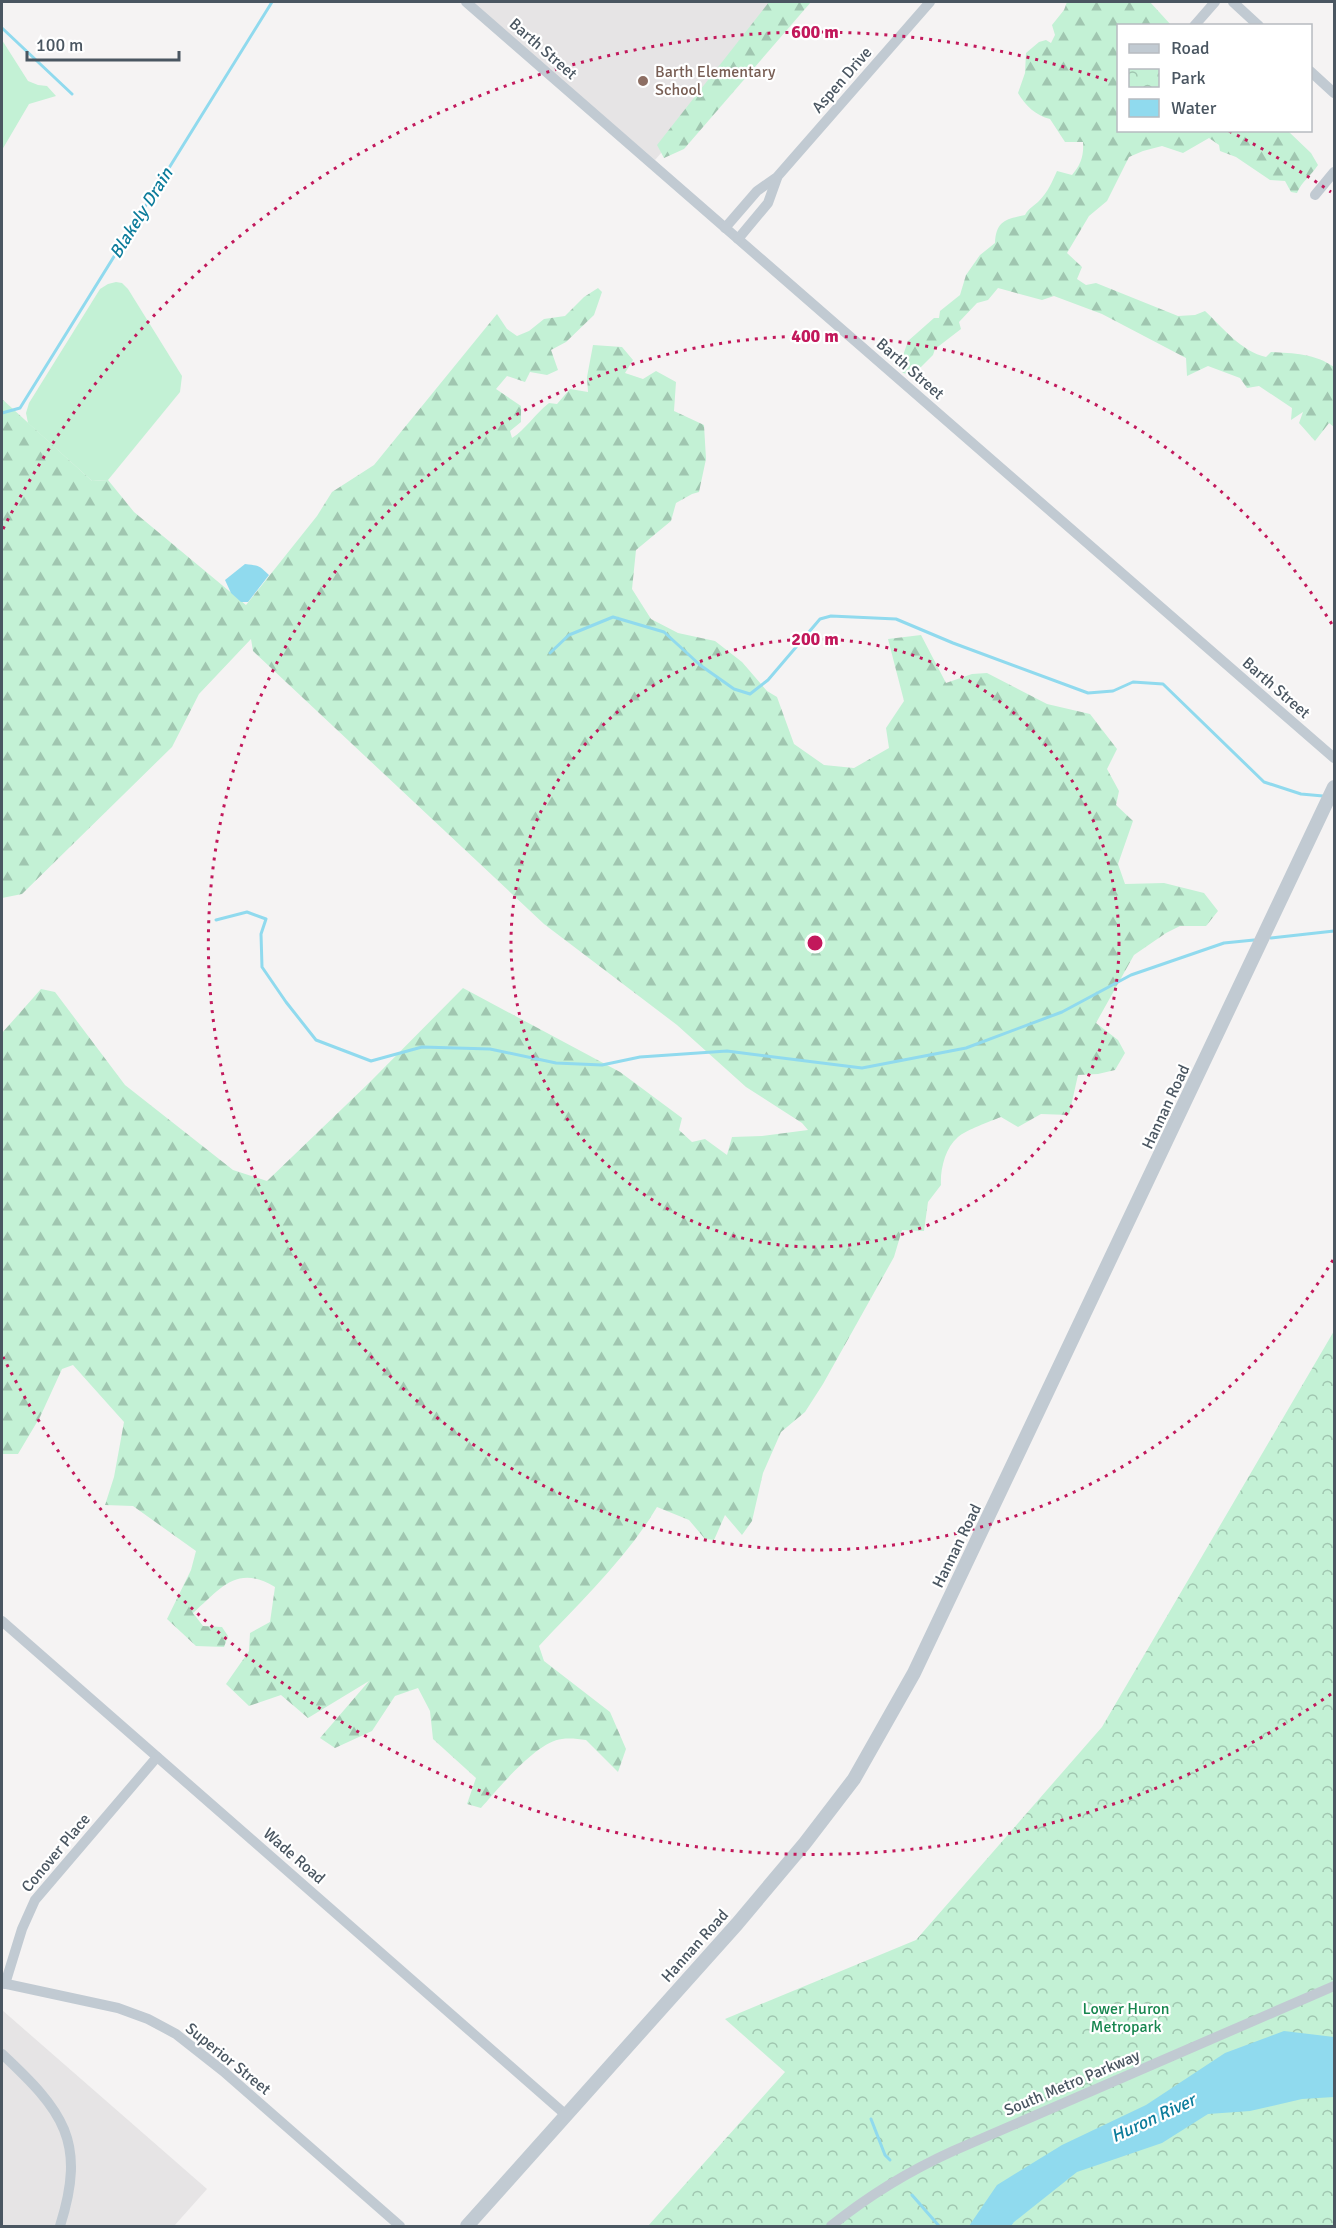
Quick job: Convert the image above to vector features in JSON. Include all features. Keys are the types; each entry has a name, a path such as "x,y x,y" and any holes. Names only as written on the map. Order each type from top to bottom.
{"street":[{"name":"Barth Street","path":"466,2 1335,758"},
{"name":"Aspen Drive","path":"725,228 757,191 777,177 930,2"},
{"path":"1196,24 1215,2"},
{"path":"1233,2 1258,24"},
{"path":"1312,72 1335,93"},
{"path":"1315,195 1335,172"},
{"name":"Aspen Drive","path":"738,238 768,203 777,177"},
{"name":"Hannan Road","path":"467,2226 780,1873 833,1809 871,1752 914,1673 1335,788"},
{"name":"Wade Road","path":"2,1621 566,2115"},
{"name":"Conover Place","path":"4,1983 22,1929 35,1900 158,1757"},
{"name":"Superior Street","path":"4,1983 118,2008 148,2019 176,2034 223,2071 400,2226"},
{"name":"South Metro Parkway","path":"831,2226 901,2177 944,2155 1335,1986"},
{"path":"2,2054 54,2109 68,2137 70,2173 66,2206 60,2226"}],"shaded area":[{"name":"Barth Elementary School","path":"470,2 791,2 655,160"},
{"path":"2,2010 207,2189 174,2226 2,2226"}],"green space":[{"path":"769,2 811,2 684,149 664,158 657,145"},
{"path":"1067,2 1150,2 1170,24 1117,24 1117,132 1289,132 1311,153 1318,165 1297,193 1291,192 1285,181 1270,180 1236,157 1220,151 1219,145 1209,138 1183,153 1162,146 1143,151 1129,157 1107,201 1089,216 1067,253 1082,267 1077,279 1086,285 1096,283 1178,316 1195,315 1205,311 1233,338 1257,354 1266,357 1271,352 1304,355 1320,359 1334,367 1334,427 1329,423 1315,441 1299,423 1303,412 1291,420 1292,408 1259,386 1247,388 1240,378 1208,366 1187,376 1186,358 1102,314 1054,296 1042,300 998,288 988,300 977,303 959,322 961,329 935,349 933,355 913,375 903,373 899,367 908,341 934,318 939,318 940,311 960,295 966,275 980,255 995,243 997,230 1003,222 1025,215 1045,194 1057,171 1072,175 1080,164 1083,142 1065,142 1050,119 1031,109 1018,93 1025,73 1026,53 1039,42 1046,40 1051,43 1055,35 1052,25 1064,10"},
{"path":"2,40 28,81 47,86 56,96 29,104 2,150"},
{"path":"116,282 122,283 128,289 182,376 180,392 108,480 92,481 28,423 26,413 29,403 100,289"},
{"path":"598,288 602,292 594,315 566,342 551,350 558,370 547,375 530,372 525,382 507,376 496,389 521,406 521,422 510,431 512,438 549,403 557,404 570,389 588,392 587,377 593,345 622,347 633,360 625,373 643,379 656,371 676,382 674,411 704,425 706,459 699,492 676,503 671,521 636,550 632,589 651,619 678,633 715,641 742,662 767,691 777,697 794,744 824,765 854,768 889,748 886,728 904,701 888,639 921,635 946,683 972,674 987,673 1047,704 1090,714 1117,749 1107,769 1119,791 1116,805 1133,821 1118,864 1125,884 1164,883 1204,893 1218,911 1206,926 1180,926 1134,955 1096,1023 1118,1040 1125,1053 1115,1070 1078,1075 1069,1115 1041,1114 1018,1127 1001,1117 967,1131 953,1142 944,1160 941,1185 928,1202 924,1231 902,1230 894,1257 823,1384 805,1412 781,1432 763,1473 752,1521 742,1535 725,1515 714,1540 705,1539 689,1520 657,1507 617,1562 539,1646 544,1661 610,1712 626,1749 618,1772 586,1740 562,1739 541,1748 530,1757 481,1808 467,1804 476,1778 433,1739 430,1711 418,1688 395,1696 372,1731 335,1748 320,1738 369,1681 308,1718 281,1695 249,1706 226,1684 249,1651 250,1633 270,1622 275,1587 262,1580 250,1578 230,1582 193,1613 203,1626 222,1627 228,1636 224,1647 196,1646 167,1619 191,1570 196,1551 133,1506 105,1505 114,1477 124,1422 73,1365 62,1369 40,1417 18,1454 2,1454 2,1033 41,989 55,992 125,1085 233,1170 267,1181 463,988 620,1072 682,1118 679,1130 692,1142 705,1139 727,1155 732,1137 808,1130 802,1123 746,1087 677,1025 544,924 253,651 251,639 199,694 172,747 22,894 2,898 2,399 92,481 108,480 134,512 246,605 317,516 332,492 374,465 497,314 507,329 517,336 529,331 544,319 565,316 584,297"},
{"name":"Lower Huron Metropark","path":"1334,1331 1334,2226 648,2226 785,2072 725,2019 916,1940 1102,1727"}],"water":[{"path":"245,564 258,566 269,575 248,602 241,602 231,593 225,580"},
{"name":"Huron River","path":"1284,2031 1334,2037 1334,2097 1302,2099 1250,2111 1208,2114 1162,2143 1077,2172 1011,2226 969,2226 997,2185 1062,2145 1146,2105 1225,2053"}],"waterway":[{"name":"Blakely Drain","path":"2,413 20,408 272,2"},
{"path":"2,28 72,94"},
{"path":"550,653 569,635 613,617 664,632 700,665 734,689 750,694 768,680 820,619 831,616 896,619 953,643 1088,693 1113,691 1133,682 1163,684 1264,782 1301,794 1323,796"},
{"path":"216,920 247,912 266,919 261,934 262,967 286,1002 316,1040 371,1061 422,1047 490,1049 556,1063 602,1065 640,1057 727,1051 862,1068 966,1048 1062,1012 1131,975 1224,943 1254,940"},
{"path":"1271,938 1334,931"},
{"path":"871,2119 885,2155 890,2160"},
{"path":"912,2195 939,2226"}],"place":[{"name":"Barth Elementary School","path":"643,81"}]}
